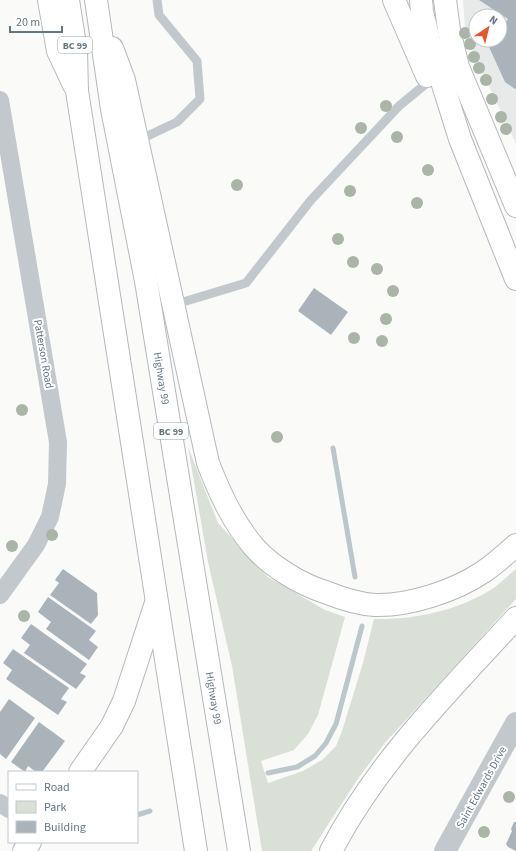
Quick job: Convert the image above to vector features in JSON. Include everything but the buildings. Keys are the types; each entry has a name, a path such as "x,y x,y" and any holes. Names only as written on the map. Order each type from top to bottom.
{"main road":[{"path":"49,0 58,52 77,91"},
{"name":"BC 99","path":"68,0 76,51 77,91 196,851"},
{"path":"394,0 445,72"},
{"path":"421,0 422,12 429,40 516,206"},
{"path":"445,0 448,30 445,72 460,139 516,279"},
{"path":"97,6 124,80 208,463 220,493 236,523 255,548 279,569 310,587 339,597 375,605 409,602 439,594 470,580 495,563 516,545"},
{"name":"Highway 99","path":"97,6 112,109 146,281 239,851"},
{"path":"81,771 112,726 124,701 157,601"},
{"path":"331,851 359,802 381,772 431,711 516,618"}],"street":[{"name":"Patterson Road","path":"0,100 2,127 58,442 57,484 50,517 36,545 0,595"},
{"name":"Saint Edwards Drive","path":"445,851 516,723"}],"lane":[{"path":"137,140 177,122 200,99 197,60 159,15 157,0"},
{"path":"173,305 246,283 312,200 399,106 445,72"}],"shaded area":[{"path":"463,0 516,0 516,144 472,48 508,48 508,8 468,8 468,37 465,28"}],"green space":[{"path":"188,447 218,523 268,577 325,610 345,617 318,715 308,734 294,750 261,761 268,783 303,771 322,760 336,746 363,663 374,619 405,618 437,612 468,602 495,587 516,569 516,599 384,744 357,780 311,851 262,851 232,666 208,562"}],"waterway":[{"path":"333,448 355,577"},
{"path":"268,773 297,767 315,756 326,743 336,724 362,626"},
{"path":"138,815 150,811"}]}
